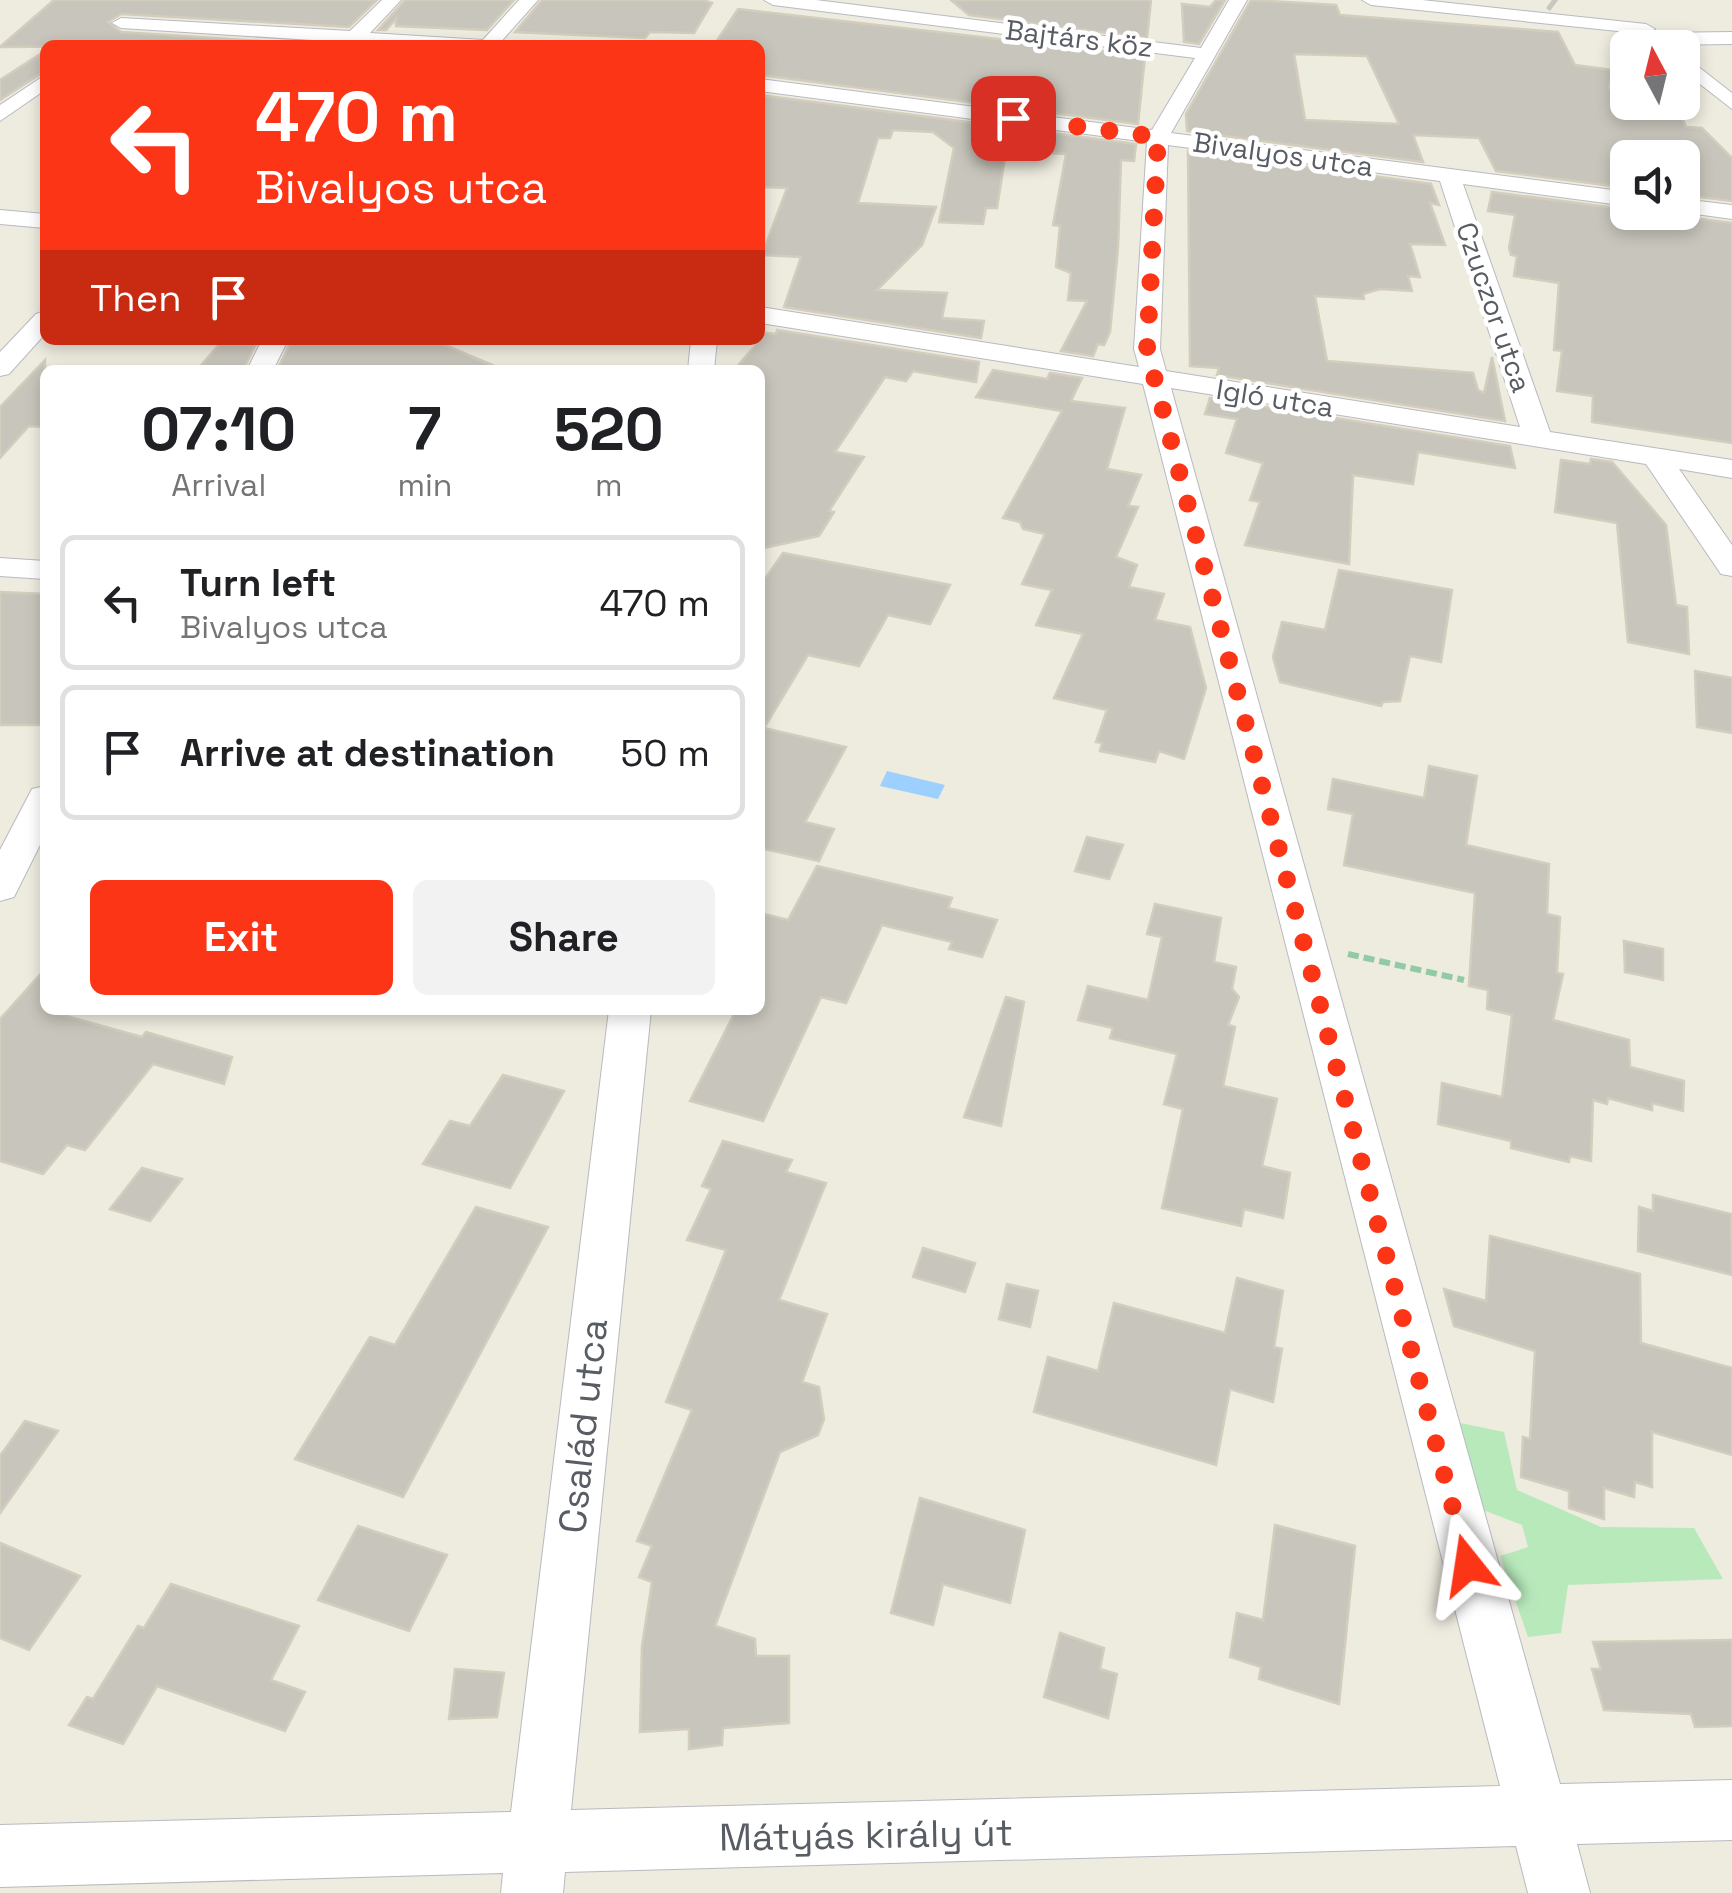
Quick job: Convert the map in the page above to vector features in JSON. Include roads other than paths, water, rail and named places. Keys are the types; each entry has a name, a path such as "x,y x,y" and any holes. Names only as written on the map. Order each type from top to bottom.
{"street":[{"path":"150,0 113,28 413,40"},
{"path":"356,36 392,0"},
{"path":"490,40 529,0"},
{"name":"Bajtárs köz","path":"773,0 1206,54"},
{"path":"1238,0 1158,137 1147,350 1559,1893"},
{"path":"1371,0 1612,30"},
{"path":"1562,5 1584,25"},
{"path":"1624,9 1648,30"},
{"path":"1700,38 1732,38"},
{"path":"1700,75 1732,103"},
{"path":"0,115 40,84"},
{"name":"Bivalyos utca","path":"765,86 1610,197"},
{"name":"Czuczor utca","path":"1450,177 1538,438"},
{"path":"1700,208 1732,212"},
{"path":"0,217 40,221"},
{"name":"Igló utca","path":"765,316 1732,469"},
{"path":"0,368 40,324"},
{"path":"1655,456 1732,566"},
{"path":"0,567 40,570"},
{"path":"0,887 40,808"},
{"name":"Család utca","path":"534,1868 629,1015"},
{"name":"Mátyás király út","path":"0,1856 534,1868 1732,1810"}],"water":[{"path":"887,771 945,785 938,799 880,786"}],"tunnel":[{"path":"1552,0 1556,3"}]}
